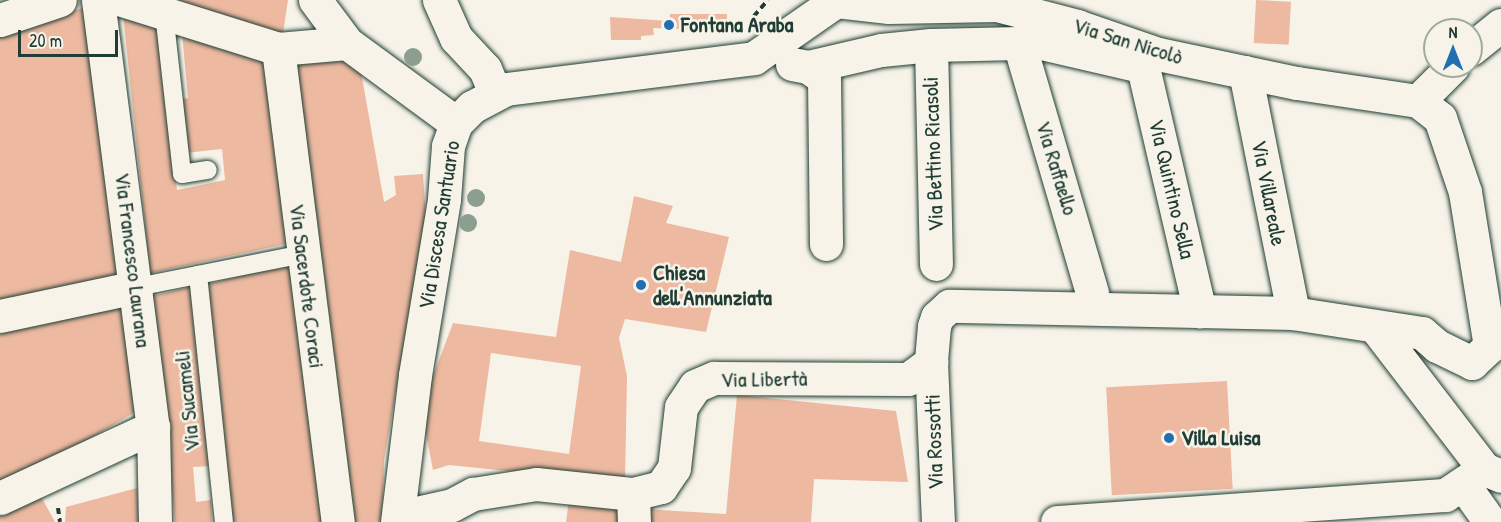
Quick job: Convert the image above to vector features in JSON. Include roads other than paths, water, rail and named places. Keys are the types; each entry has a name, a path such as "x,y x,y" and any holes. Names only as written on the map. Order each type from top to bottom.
{"street":[{"path":"0,20 60,0"},
{"name":"Via Francesco Laurana","path":"98,0 137,287 153,427 155,522"},
{"path":"122,0 278,49 348,43"},
{"path":"315,0 348,43 456,123"},
{"path":"439,0 456,38 485,69 495,93"},
{"name":"Via Discesa Santuario","path":"397,519 415,375 444,200 448,146 456,123 472,107 495,93 754,58 836,1"},
{"name":"Via San Nicolò","path":"836,1 889,7 931,2 997,5 1020,10 1150,61 1245,72 1418,100"},
{"path":"1483,39 1501,25"},
{"name":"Via Raffaello","path":"1018,43 1095,302"},
{"path":"754,58 808,67 860,54 930,45 1041,43 1150,61"},
{"name":"Via Bettino Ricasoli","path":"930,45 936,264"},
{"name":"Via Sacerdote Coraci","path":"278,49 338,522"},
{"name":"Via Quintino Sella","path":"1150,61 1200,311"},
{"path":"808,67 824,78 826,244"},
{"name":"Via Villareale","path":"1245,72 1293,314"},
{"path":"1095,302 1200,311 1293,314 1422,333 1437,346 1472,363 1490,346 1465,192 1440,118 1418,100 1441,78"},
{"path":"0,316 137,287"},
{"name":"Via Rossotti","path":"938,522 931,362 937,317 949,306 1095,302"},
{"path":"1376,328 1483,476 1490,522"},
{"name":"Via Libertà","path":"633,508 661,487 674,468 681,407 695,386 714,378 908,379 931,362"},
{"path":"0,498 153,427"},
{"path":"1057,522 1386,512 1445,495 1483,476"},
{"path":"397,519 452,513 473,494 536,484 633,508"}],"lane":[{"path":"164,13 182,174 208,170"},
{"path":"137,287 303,254"},
{"name":"Via Sucameli","path":"198,275 224,522"}],"place":[{"name":"Fontana Araba","path":"669,25"},
{"name":"Chiesa dell'Annunziata","path":"641,285"},
{"name":"Villa Luisa","path":"1169,438"}]}
